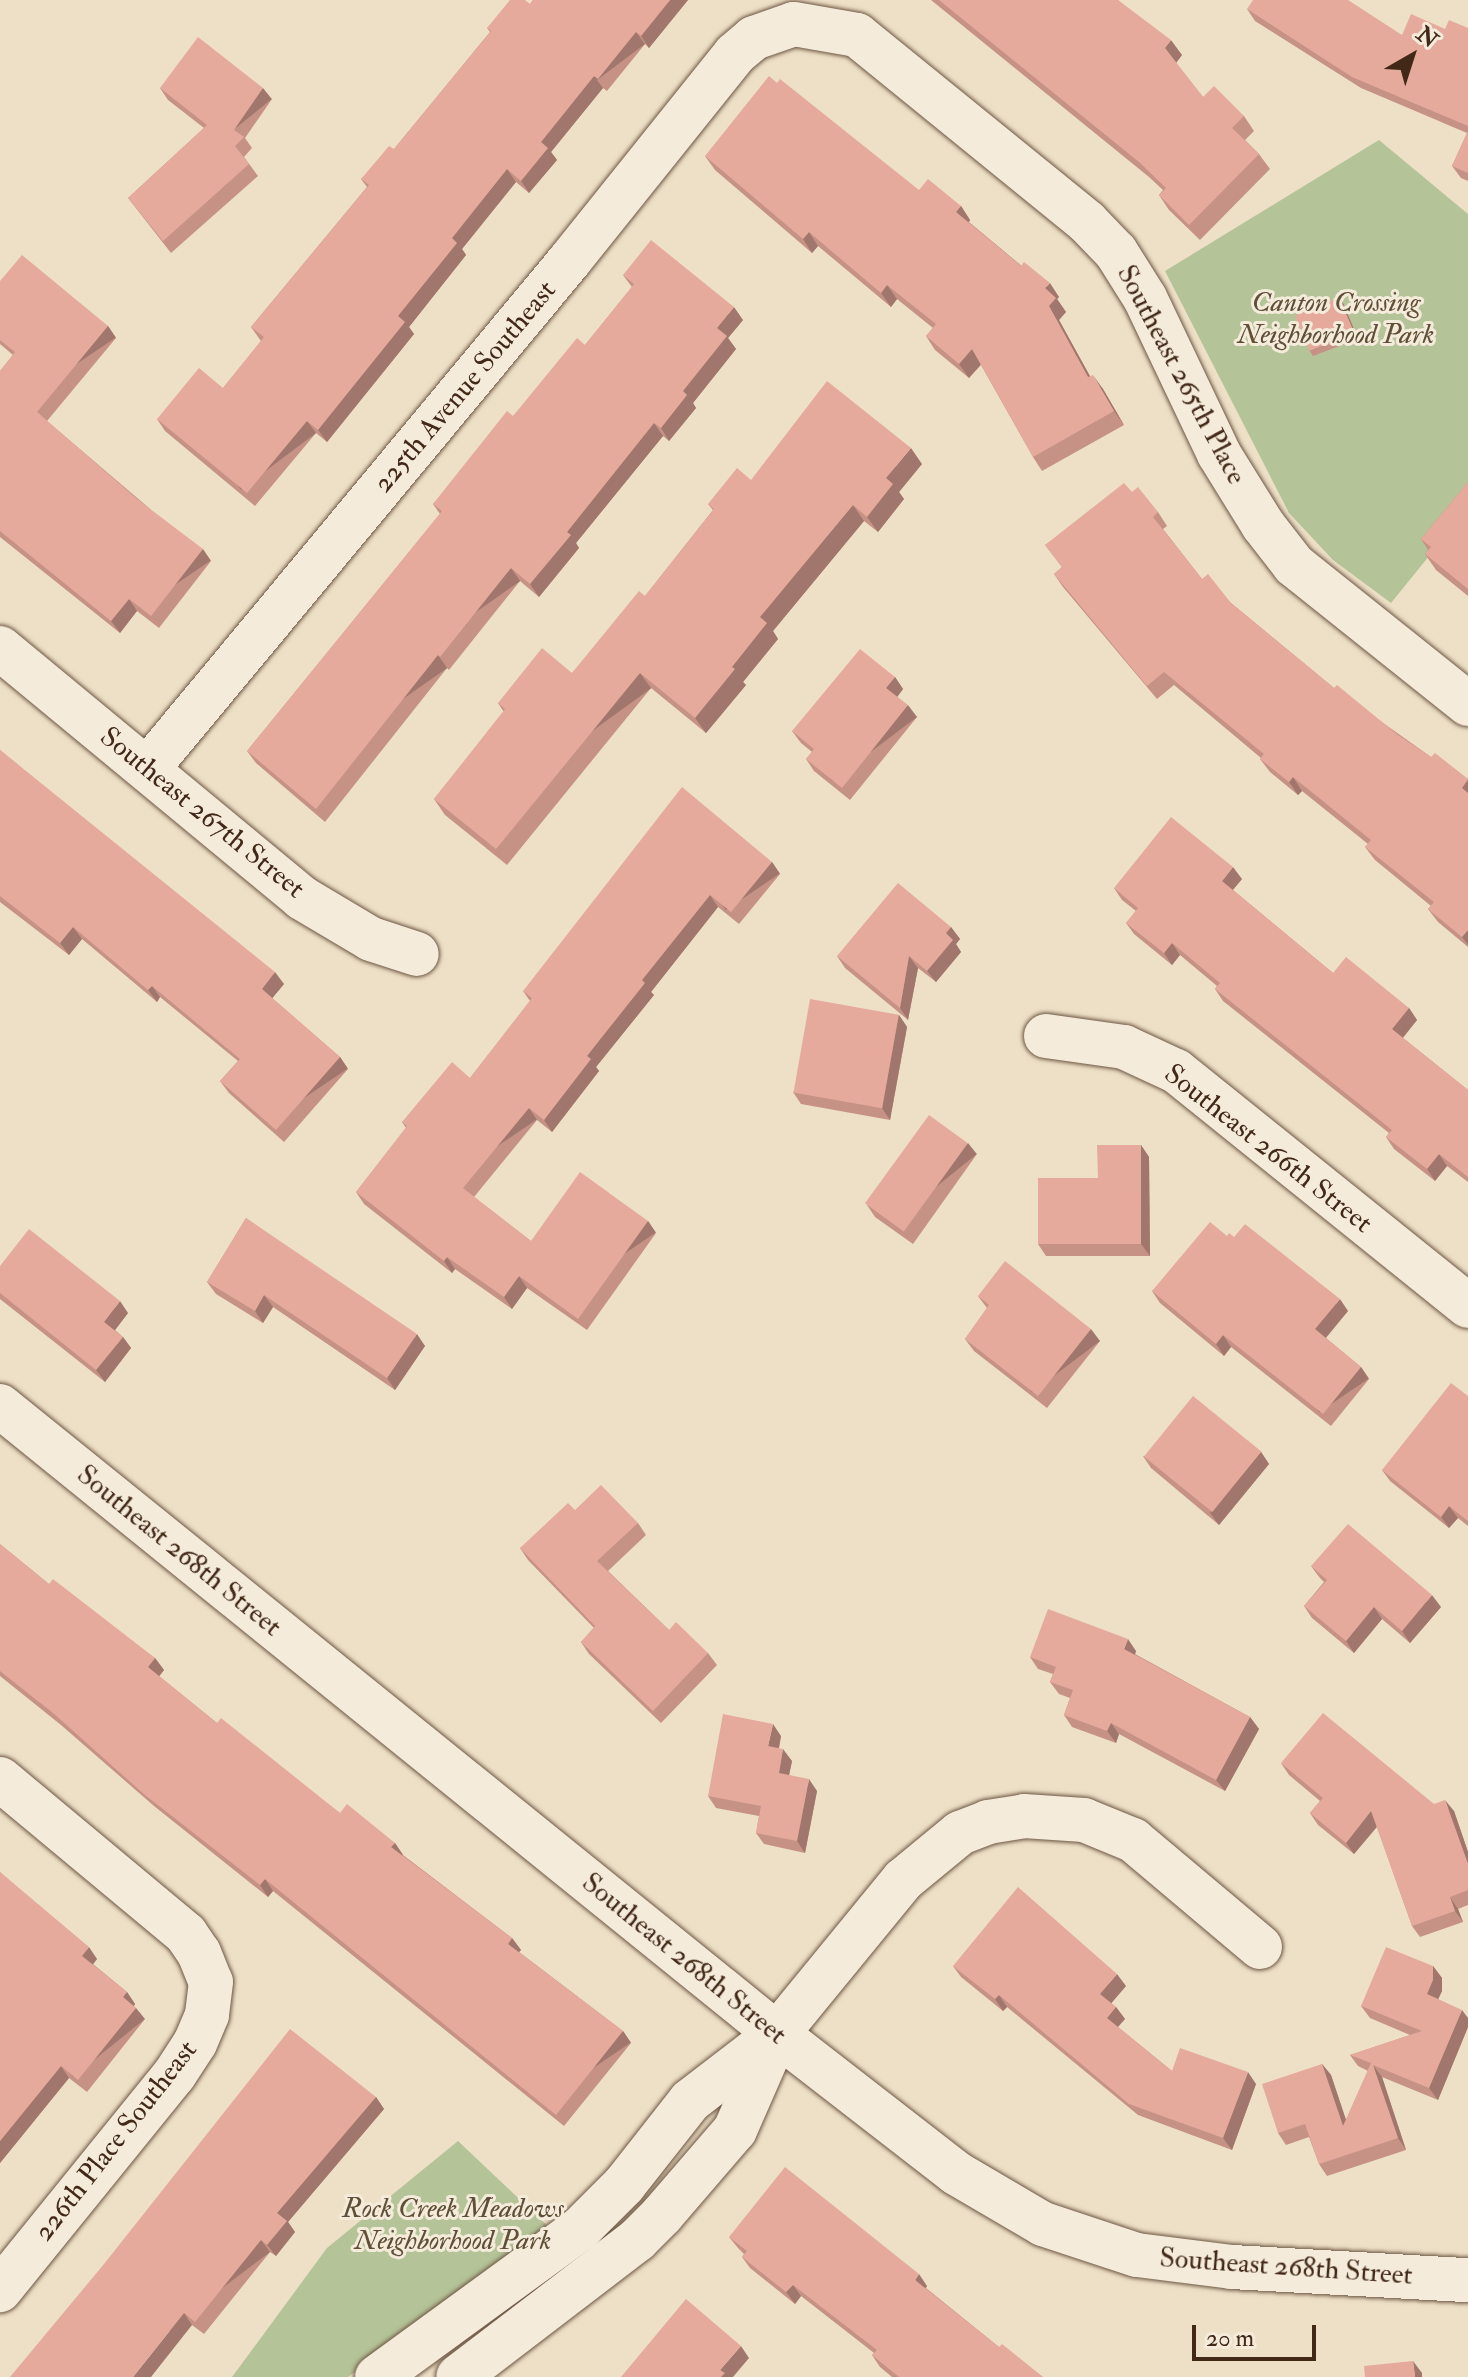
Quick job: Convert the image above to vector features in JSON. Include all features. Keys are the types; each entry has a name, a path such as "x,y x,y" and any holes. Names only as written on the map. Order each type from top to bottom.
{"street":[{"name":"Southeast 265th Place","path":"794,24 830,27 857,35 1087,222 1116,252 1145,298 1219,454 1263,525 1286,555 1468,704"},
{"name":"225th Avenue Southeast","path":"148,768 570,260 735,54 754,38 794,24"},
{"name":"Southeast 267th Street","path":"0,648 302,898 371,939 417,954"},
{"name":"Southeast 266th Street","path":"1046,1036 1124,1047 1176,1071 1468,1306"},
{"name":"Southeast 268th Street","path":"0,1406 777,2034 956,2173 1043,2224 1137,2255 1232,2267 1468,2280"},
{"name":"226th Place Southeast","path":"0,1779 186,1934 199,1953 211,1982 207,2015 195,2043 174,2075 0,2290"},
{"path":"377,2377 581,2228 624,2185 690,2101 777,2034 903,1880 960,1833 988,1822 1024,1816 1084,1820 1133,1840 1260,1947"},
{"path":"458,2377 637,2240 662,2215 735,2130 777,2034"}],"green space":[{"name":"Canton Crossing Neighborhood Park","path":"1379,140 1468,214 1468,508 1391,603 1333,560 1289,513 1165,271"},
{"name":"Rock Creek Meadows Neighborhood Park","path":"458,2141 552,2230 348,2377 232,2377 327,2248"}],"building":[{"path":"510,0 525,0 530,4 533,0 670,0 641,36 636,32 598,79 594,76 541,142 548,148 521,181 507,169 452,238 457,243 398,316 405,322 318,430 307,421 247,493 157,419 199,368 223,388 264,337 251,327 369,185 361,179 389,146 394,149 491,31 487,28"},
{"path":"939,0 1118,0 1171,40 1165,48 1203,97 1214,86 1244,116 1232,128 1259,154 1189,225 1159,195 1166,188 1139,162"},
{"path":"1253,0 1348,0 1402,35 1411,14 1445,29 1449,20 1468,28 1468,126 1352,77 1247,9"},
{"path":"198,37 263,88 234,130 244,137 235,146 249,164 163,241 128,198 207,125 160,88"},
{"path":"769,76 777,83 780,79 919,190 928,179 961,206 956,212 1021,266 1024,262 1050,283 1045,288 1056,298 1049,306 1088,377 1093,375 1114,411 1033,457 972,349 959,364 926,336 936,324 887,285 881,293 809,232 803,239 705,156"},
{"path":"1468,131 1468,173 1452,166"},
{"path":"651,240 734,307 717,328 727,336 683,391 687,395 661,428 654,423 567,532 571,535 530,584 511,568 316,809 247,751 442,511 433,504 507,411 513,416 577,338 585,345 634,284 623,275"},
{"path":"22,255 108,326 37,412 137,499 203,549 151,616 129,599 111,621 0,531 0,371 15,352 0,340 0,281"},
{"path":"1339,297 1354,332 1310,351 1295,316"},
{"path":"827,381 911,448 886,478 893,484 867,517 853,505 760,617 767,623 695,718 640,673 496,849 434,799 505,709 498,703 542,648 572,673 639,591 645,596 714,509 708,504 737,468 751,480"},
{"path":"1468,482 1468,589 1425,554 1431,547 1421,539"},
{"path":"1124,483 1132,492 1138,487 1158,512 1153,517 1202,579 1208,574 1231,603 1334,688 1337,685 1398,735 1431,757 1435,753 1468,779 1462,788 1468,793 1468,930 1462,937 1428,909 1434,902 1365,847 1371,840 1293,777 1289,782 1260,759 1264,754 1164,672 1147,686 1054,574 1062,567 1045,545"},
{"path":"860,649 895,677 886,688 908,705 842,788 806,759 814,749 792,731"},
{"path":"0,750 275,972 262,989 340,1057 276,1130 220,1081 240,1059 152,986 148,990 73,927 60,943 0,896"},
{"path":"682,787 772,862 731,912 710,895 642,980 645,983 587,1056 591,1059 544,1120 529,1108 463,1188 531,1241 580,1172 648,1221 578,1319 519,1276 504,1297 447,1257 444,1261 356,1192 407,1126 402,1122 452,1062 470,1078 532,998 523,991"},
{"path":"1171,817 1233,867 1222,881 1333,973 1346,957 1409,1008 1392,1029 1468,1090 1468,1177 1439,1154 1427,1169 1386,1137 1392,1130 1215,989 1220,983 1172,943 1164,953 1126,923 1138,908 1114,888"},
{"path":"898,883 951,927 946,933 953,940 927,971 909,956 900,1008 837,956"},
{"path":"810,999 899,1015 882,1108 794,1093"},
{"path":"929,1115 968,1143 904,1231 865,1203"},
{"path":"1097,1145 1141,1145 1141,1244 1038,1244 1038,1178 1098,1178"},
{"path":"246,1218 417,1334 387,1378 264,1295 255,1311 207,1282"},
{"path":"1210,1222 1227,1236 1229,1233 1234,1237 1245,1224 1340,1299 1315,1329 1361,1367 1323,1414 1223,1335 1216,1344 1152,1291"},
{"path":"29,1229 120,1301 104,1322 123,1337 96,1370 0,1293 0,1266"},
{"path":"1005,1261 1091,1329 1038,1396 965,1339 989,1305 978,1296"},
{"path":"1451,1383 1468,1396 1468,1521 1449,1506 1441,1517 1382,1470"},
{"path":"1193,1396 1261,1451 1212,1512 1144,1457"},
{"path":"601,1485 638,1523 597,1561 669,1630 676,1622 708,1653 653,1711 581,1642 595,1626 520,1548 568,1503 575,1510"},
{"path":"1348,1524 1432,1595 1402,1631 1374,1607 1346,1641 1304,1606 1327,1580 1311,1566"},
{"path":"0,1544 49,1584 53,1579 155,1658 148,1667 217,1723 221,1718 340,1813 347,1804 395,1843 391,1847 512,1938 508,1944 623,2031 556,2115 265,1879 260,1885 145,1795 53,1713 0,1671"},
{"path":"1048,1609 1128,1639 1124,1649 1250,1717 1216,1780 1111,1723 1107,1731 1064,1715 1073,1690 1050,1682 1056,1667 1030,1657"},
{"path":"1323,1713 1434,1804 1445,1800 1468,1864 1468,1890 1450,1897 1455,1911 1412,1926 1371,1811 1346,1843 1310,1813 1323,1798 1281,1763"},
{"path":"723,1714 773,1724 768,1746 783,1749 779,1773 809,1779 797,1841 756,1833 761,1806 708,1796"},
{"path":"0,1872 89,1947 82,1956 127,1992 123,1997 136,2008 78,2080 61,2066 0,2141"},
{"path":"1018,1887 1117,1974 1100,1994 1116,2007 1107,2018 1172,2071 1180,2048 1248,2072 1223,2138 1129,2104 999,1995 995,1999 953,1966"},
{"path":"1386,1947 1433,1966 1433,1980 1427,1994 1462,2010 1429,2088 1373,2065 1398,2138 1319,2164 1305,2124 1278,2133 1262,2084 1322,2064 1343,2126 1371,2063 1350,2055 1422,2031 1361,2006"},
{"path":"290,2029 376,2097 277,2213 287,2221 267,2245 261,2240 195,2322 184,2313 133,2377 10,2377 104,2264"},
{"path":"785,2167 919,2274 915,2280 999,2347 1002,2344 1043,2377 899,2377 872,2355 877,2350 793,2285 786,2292 742,2257 747,2251 729,2237"},
{"path":"686,2299 741,2346 720,2370 725,2373 721,2377 621,2377"},
{"path":"1413,2361 1415,2377 1365,2377 1364,2366"}]}
